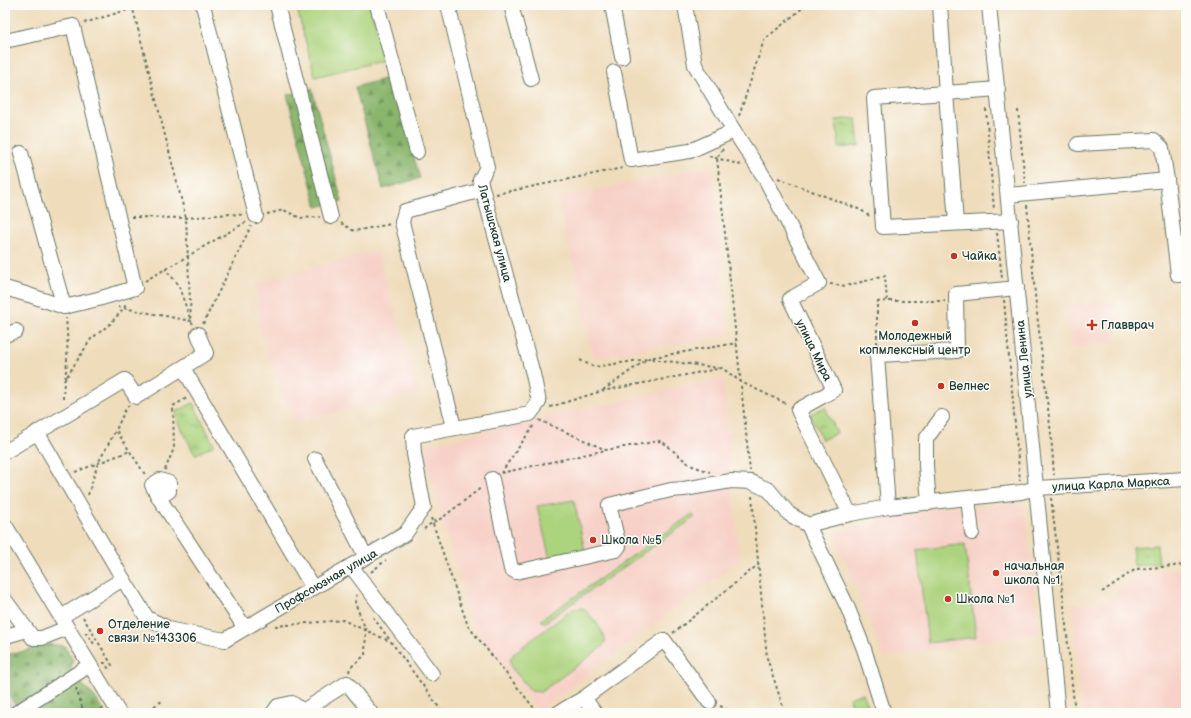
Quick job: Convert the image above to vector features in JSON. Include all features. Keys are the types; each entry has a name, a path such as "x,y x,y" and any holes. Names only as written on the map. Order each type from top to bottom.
{"street":[{"path":"203,5 256,216"},
{"path":"277,5 331,217"},
{"path":"377,5 417,152"},
{"name":"Латышская улица","path":"448,5 488,167 480,180 483,194 533,374 539,402 534,417"},
{"path":"511,5 531,79"},
{"path":"612,5 622,57"},
{"path":"684,5 695,65 734,131 766,180 820,282"},
{"path":"940,5 956,223"},
{"name":"улица Ленина","path":"989,5 991,90 1008,195 1058,713"},
{"path":"5,41 73,26 135,288 64,307 5,288"},
{"path":"614,72 631,160 690,151 734,131"},
{"path":"991,90 874,98 882,227 1010,221"},
{"path":"1078,144 1154,140 1162,148 1178,275 1186,274"},
{"path":"21,154 64,307"},
{"path":"1008,195 1167,180"},
{"path":"454,427 402,222 405,211 483,194"},
{"name":"улица Мира","path":"798,410 834,390 790,299 820,282"},
{"path":"888,507 877,355 957,352 956,294 1017,288"},
{"path":"5,452 125,380 136,397 206,353 194,327"},
{"path":"183,368 313,588"},
{"path":"798,410 850,514 808,525"},
{"name":"Профсоюзная улица","path":"37,432 147,618 172,630 225,640 405,534 424,507 414,454 413,436 454,427 534,417"},
{"path":"929,503 926,466 926,439 942,417"},
{"path":"315,459 366,557"},
{"path":"496,476 511,569 516,572 616,550 619,546 609,505 671,490 684,490 731,481 751,482 769,490 789,514 808,525 847,606 864,649 884,713"},
{"name":"улица Карла Маркса","path":"850,514 888,507 1021,492 1037,488 1186,479"},
{"path":"156,482 159,498 245,628"},
{"path":"968,498 972,533"},
{"path":"5,525 119,713"},
{"path":"351,566 357,584 432,674"},
{"path":"5,600 33,638 42,638 123,579"},
{"path":"5,634 6,636 27,630"},
{"path":"558,713 584,698 664,640 709,702"},
{"path":"16,713 90,665"},
{"path":"273,713 278,706 292,703 302,711 347,683 371,713"},
{"path":"584,698 595,713"}],"path":[{"path":"73,26 133,6 144,5"},
{"path":"785,713 767,658 760,564 717,158 734,131 764,40 806,5"},
{"path":"133,6 186,218 194,327"},
{"path":"991,90 995,221 1003,290 1021,492"},
{"path":"1018,110 1036,305 1051,434 1055,487 1050,498 1064,604 1075,713"},
{"path":"690,151 760,171 861,210 882,227"},
{"path":"483,194 623,168 631,160"},
{"path":"114,203 124,217 186,218 230,214 256,216 284,210 300,218 331,217 354,231 402,222"},
{"path":"64,381 91,340 110,324 124,308 135,288 188,255 256,216"},
{"path":"194,327 256,216"},
{"path":"165,269 178,284 194,327"},
{"path":"820,282 846,286 885,276 887,301"},
{"path":"98,299 105,304 194,327"},
{"path":"877,355 877,302 956,301"},
{"path":"63,399 68,338 64,307"},
{"path":"580,360 594,367 737,343"},
{"path":"602,391 649,358 722,368 741,382 798,410"},
{"path":"421,532 433,522 442,518 496,476 534,417 602,391 722,368"},
{"path":"116,430 130,451 156,482 174,448 173,406 197,392"},
{"path":"83,510 98,463 126,408 136,397"},
{"path":"534,417 606,450"},
{"path":"496,476 606,450 659,440 664,442 690,465 710,473"},
{"path":"63,476 130,451"},
{"path":"430,515 468,626 538,713"},
{"path":"347,683 350,668 365,656 366,630 355,603 357,584 391,556"},
{"path":"664,640 760,564"},
{"path":"1102,592 1136,569 1186,565"},
{"path":"357,584 356,594 361,600"},
{"path":"80,612 112,665 108,668 105,664"},
{"path":"369,612 443,713"},
{"path":"275,626 343,620 390,641"},
{"path":"87,633 94,644"},
{"path":"90,638 94,636"},
{"path":"77,673 75,686 84,713"},
{"path":"144,713 162,701"},
{"path":"96,713 104,707"}],"shaded area":[{"path":"712,167 729,334 594,358 558,197"},
{"path":"377,251 420,394 293,422 260,330 256,283"},
{"name":"Главврач","path":"1114,302 1117,344 1071,348 1067,306"},
{"name":"Школа №5","path":"723,378 739,561 539,711 474,629 422,446"},
{"name":"Школа №1","path":"1023,503 1032,564 1038,634 884,657 834,533 911,511 968,505 975,509"},
{"path":"1186,569 1186,713 1083,713 1072,605 1107,602 1138,574"},
{"path":"5,692 17,713 5,713"}],"green space":[{"path":"296,5 370,5 384,60 315,77"},
{"path":"391,77 420,178 383,189 355,87"},
{"path":"312,89 342,201 317,207 287,95"},
{"path":"856,118 859,146 839,148 836,120"},
{"path":"193,403 214,445 195,455 178,421 176,412"},
{"path":"825,407 837,433 822,440 810,414"},
{"path":"574,500 586,556 551,563 537,506"},
{"path":"692,514 695,517 544,623 541,620"},
{"path":"965,544 976,637 928,643 917,550"},
{"path":"1157,545 1159,563 1134,566 1132,547"},
{"path":"582,608 593,618 600,628 605,638 605,643 602,647 541,692 531,691 511,667 510,660 514,653 573,609"},
{"path":"50,644 64,646 73,660 71,669 76,678 94,696 105,713 26,713 22,705 15,705 5,689 5,655"},
{"path":"863,693 871,713 855,713 849,698"}],"place":[{"name":"Чайка","path":"954,256"},
{"name":"Молодежный копмлексный центр","path":"915,323"},
{"name":"Главврач","path":"1092,325"},
{"name":"Велнес","path":"941,386"},
{"name":"Школа №5","path":"593,540"},
{"name":"начальная школа №1","path":"996,573"},
{"name":"Школа №1","path":"948,599"},
{"name":"Отделение связи №143306","path":"100,631"}]}
